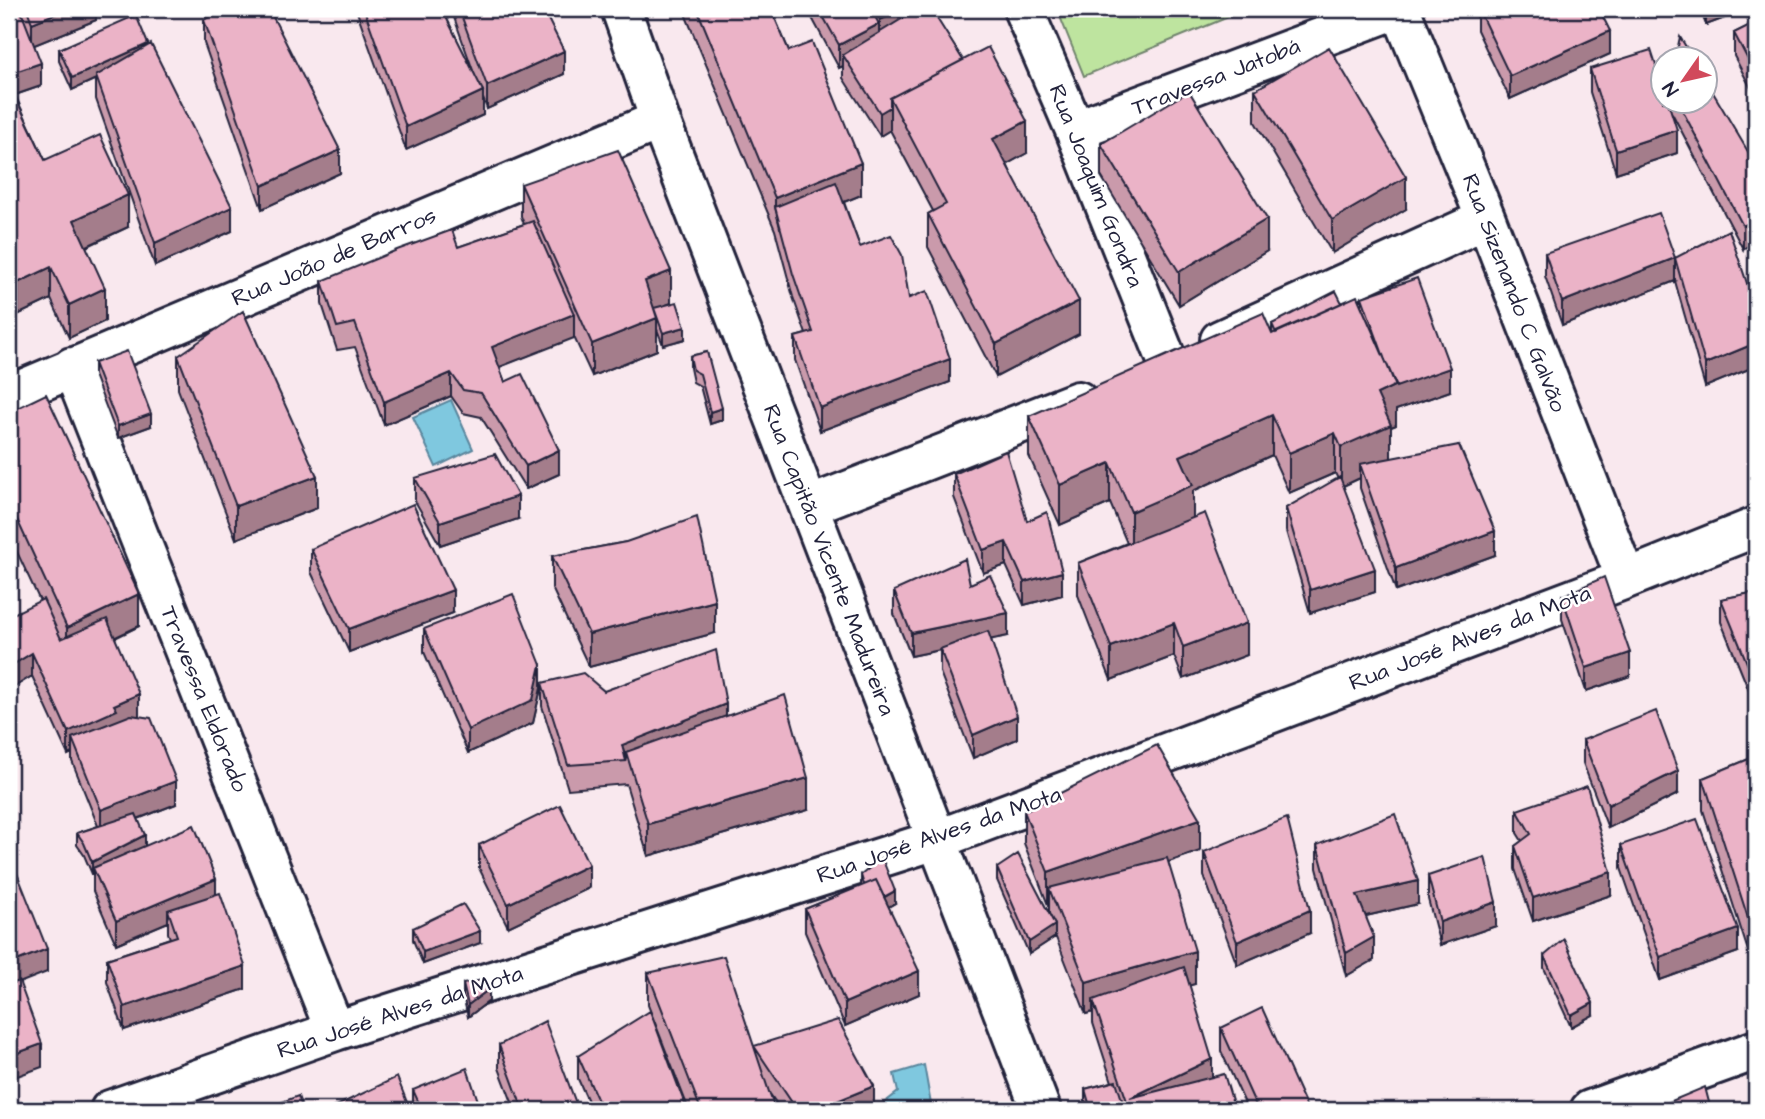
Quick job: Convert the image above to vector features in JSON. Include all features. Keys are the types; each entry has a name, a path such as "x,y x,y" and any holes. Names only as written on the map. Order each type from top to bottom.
{"street":[{"name":"Rua Capitão Vicente Madureira","path":"621,9 660,120 1041,1110"},
{"name":"Rua Joaquim Gondra","path":"1023,9 1075,130 1156,369 1486,219"},
{"name":"Travessa Jatobá","path":"1075,130 1398,9"},
{"name":"Rua Sizenando C Galvão","path":"1398,9 1486,219 1626,579"},
{"name":"Rua João de Barros","path":"9,395 660,120"},
{"name":"Travessa Eldorado","path":"72,368 335,1031"},
{"path":"809,506 1105,390"},
{"name":"Rua José Alves da Mota","path":"110,1110 335,1031 936,841 1756,527"},
{"path":"1590,1110 1756,1050"}],"green space":[{"path":"1057,9 1248,9 1084,76"}],"water":[{"path":"451,400 473,449 436,467 413,417"},
{"path":"924,1065 932,1110 875,1110 898,1092 894,1074"}],"building":[{"path":"9,9 20,9 41,63 9,74"},
{"path":"27,9 67,9 32,23"},
{"path":"223,9 269,9 340,150 262,186 204,20"},
{"path":"364,9 442,9 483,91 406,127"},
{"path":"459,9 543,9 564,51 487,86"},
{"path":"697,9 771,9 789,51 812,42 861,163 775,198"},
{"path":"819,9 871,9 879,24 839,45"},
{"path":"875,9 905,9 880,20"},
{"path":"918,9 931,9 963,60 890,98 890,107 880,113 843,55"},
{"path":"1478,9 1599,9 1610,31 1510,76"},
{"path":"136,15 148,44 72,78 59,49"},
{"path":"1756,22 1756,75 1734,33"},
{"path":"1680,37 1685,46 1678,46"},
{"path":"151,44 232,207 155,243 96,76"},
{"path":"988,47 1027,121 993,139 1079,301 996,344 928,214 946,204 890,98"},
{"path":"1329,47 1406,177 1332,220 1255,90"},
{"path":"1650,50 1650,116 1672,116 1677,130 1616,150 1590,69"},
{"path":"12,90 45,160 100,135 128,195 74,220 105,288 69,305 51,267 9,287 9,91"},
{"path":"1189,91 1267,219 1179,272 1101,144"},
{"path":"1720,104 1756,165 1756,218 1743,226 1685,116 1720,116"},
{"path":"618,150 671,271 645,281 657,318 592,344 521,184"},
{"path":"836,182 860,247 891,235 902,255 909,298 927,291 950,359 820,408 795,337 813,332 793,274 775,207"},
{"path":"1659,213 1675,258 1562,302 1545,253"},
{"path":"533,221 574,314 492,347 505,382 522,374 559,450 526,466 481,393 463,390 451,373 384,402 355,323 337,327 322,281 452,230 458,247"},
{"path":"1729,230 1756,310 1756,343 1705,364 1675,258"},
{"path":"1417,278 1450,368 1396,387 1362,297"},
{"path":"1336,291 1342,303 1276,333 1272,324"},
{"path":"1357,296 1396,385 1377,394 1391,425 1341,447 1335,433 1289,453 1272,415 1180,456 1193,485 1131,512 1110,463 1060,485 1029,416 1263,313 1272,334"},
{"path":"677,302 685,327 663,333 654,308"},
{"path":"243,311 317,476 236,506 178,356"},
{"path":"127,351 151,414 118,426 94,363"},
{"path":"707,352 722,408 710,412 700,374 693,370 690,356"},
{"path":"46,394 139,594 67,628 9,502 9,412"},
{"path":"1459,445 1495,531 1396,568 1360,464"},
{"path":"1006,451 1027,521 1047,512 1062,572 1024,582 1006,542 983,550 954,474"},
{"path":"495,454 518,496 440,522 415,478"},
{"path":"1340,477 1375,569 1310,590 1286,508"},
{"path":"413,504 453,590 349,629 311,549"},
{"path":"1205,513 1247,623 1183,647 1174,623 1111,647 1078,563"},
{"path":"697,517 715,601 589,634 552,556 626,542"},
{"path":"965,559 970,584 990,575 1008,613 911,633 894,591"},
{"path":"1604,577 1630,653 1586,668 1562,596"},
{"path":"1756,592 1756,685 1721,599"},
{"path":"513,594 541,665 533,700 468,730 424,629"},
{"path":"43,599 61,639 107,619 139,694 114,705 117,710 68,732 32,653 9,667 9,616"},
{"path":"988,631 1017,716 973,735 940,649"},
{"path":"716,650 726,704 622,745 626,761 568,765 542,683 583,673 604,691"},
{"path":"785,695 808,778 648,824 626,752"},
{"path":"1656,711 1678,771 1608,805 1583,740"},
{"path":"131,715 151,718 176,781 101,810 72,738"},
{"path":"1157,745 1200,819 1048,872 1024,811"},
{"path":"1756,756 1756,916 1748,918 1703,778"},
{"path":"1587,786 1611,872 1533,898 1515,846 1531,834 1517,810"},
{"path":"560,805 589,865 508,904 479,845"},
{"path":"136,814 145,835 92,862 77,833"},
{"path":"1395,814 1418,881 1357,895 1374,937 1346,953 1317,845"},
{"path":"1287,818 1310,910 1237,942 1204,852"},
{"path":"1697,819 1738,929 1660,957 1621,845"},
{"path":"194,825 216,879 116,921 93,868"},
{"path":"9,853 47,949 9,964"},
{"path":"1018,854 1055,925 1029,942 997,868"},
{"path":"1485,857 1496,902 1440,922 1428,876"},
{"path":"882,858 895,891 884,897 876,880 864,885 861,875"},
{"path":"1167,858 1195,951 1086,982 1049,888"},
{"path":"876,880 919,971 845,1003 805,909"},
{"path":"220,893 245,966 124,1007 107,959 177,936 168,910"},
{"path":"463,904 480,931 423,952 413,928"},
{"path":"1564,939 1593,1003 1571,1015 1544,956"},
{"path":"724,956 775,1110 701,1110 648,973"},
{"path":"1184,967 1212,1059 1130,1098 1224,1074 1235,1110 1130,1110 1093,1000"},
{"path":"482,980 489,989 468,1005 463,984"},
{"path":"19,981 42,1044 9,1056 9,985"},
{"path":"1262,1008 1308,1110 1258,1110 1221,1028"},
{"path":"650,1011 687,1110 602,1110 578,1056"},
{"path":"838,1020 874,1086 815,1110 797,1110 754,1046"},
{"path":"545,1021 577,1106 568,1110 523,1110 499,1045"},
{"path":"467,1068 481,1110 422,1110 413,1090"},
{"path":"397,1077 410,1110 332,1108"},
{"path":"1116,1081 1123,1103 1102,1110 1091,1110 1085,1089"},
{"path":"1705,1087 1711,1110 1650,1110"},
{"path":"298,1096 303,1110 261,1110"}]}
